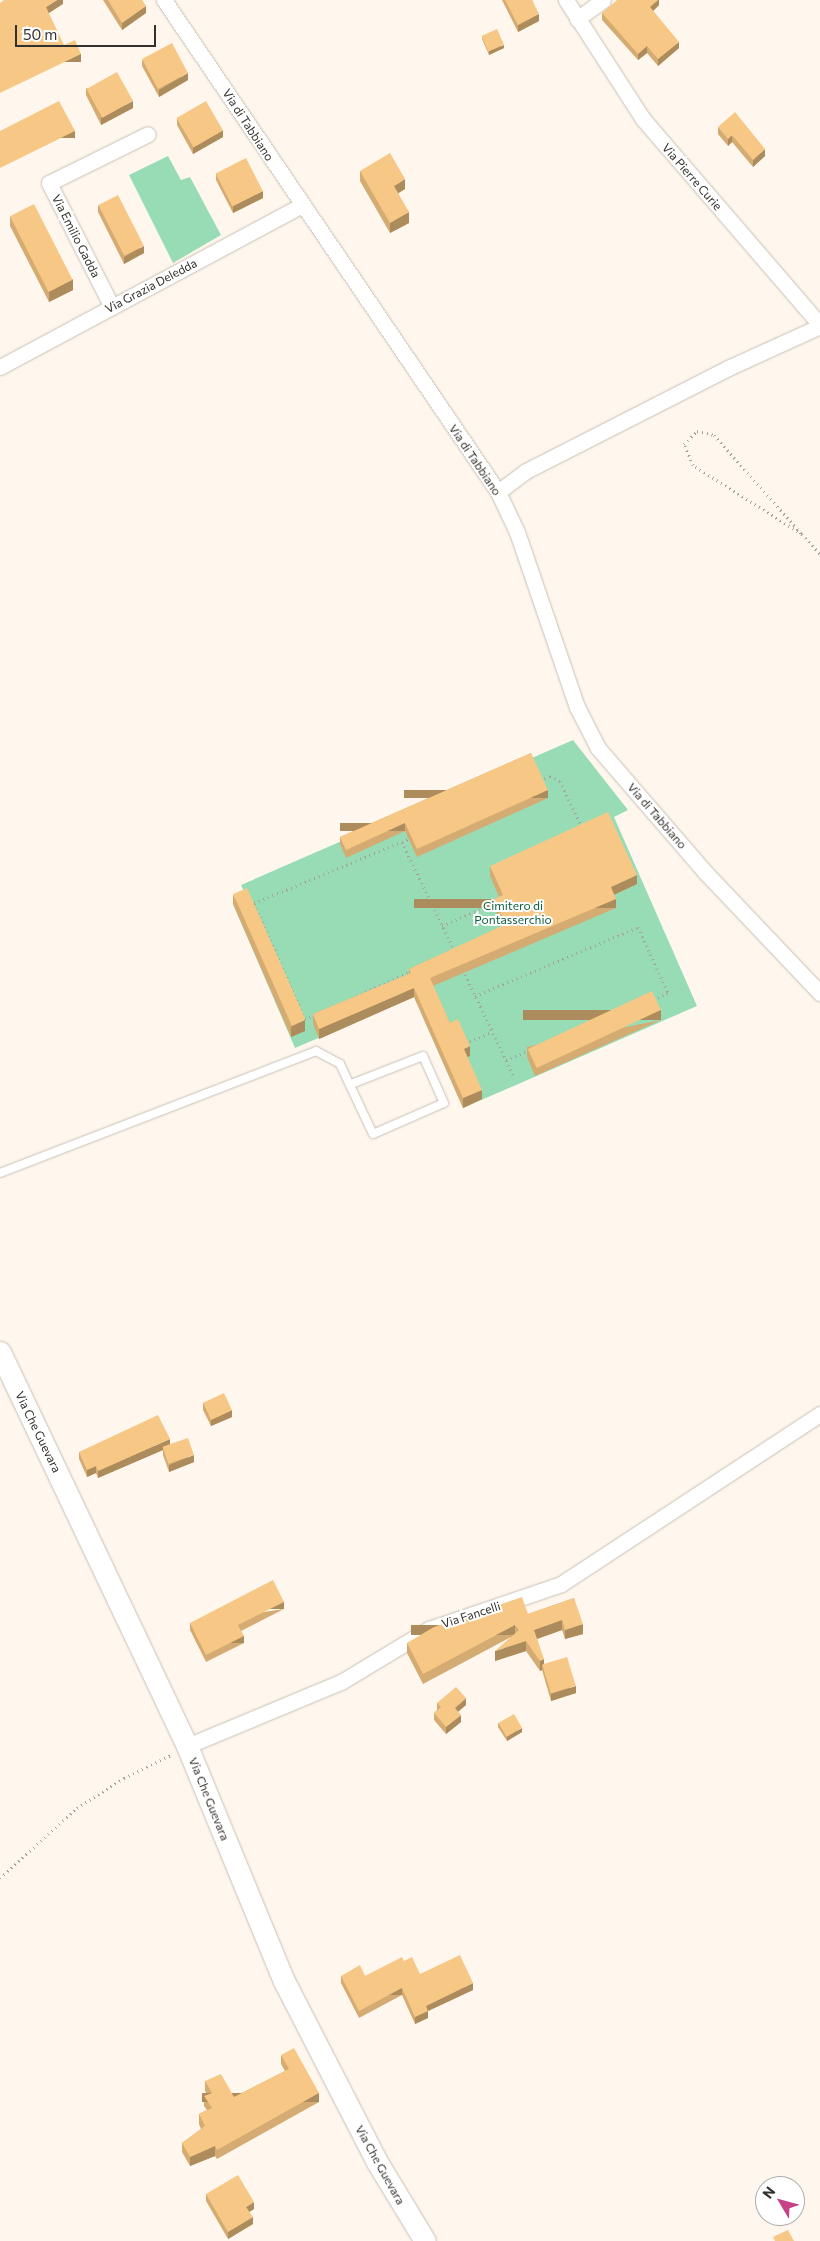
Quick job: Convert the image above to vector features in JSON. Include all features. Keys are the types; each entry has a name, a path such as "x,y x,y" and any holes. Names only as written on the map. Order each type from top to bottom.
{"main road":[{"name":"Via Che Guevara","path":"0,1352 187,1746 284,1982 377,2162 425,2241"}],"street":[{"name":"Via di Tabbiano","path":"164,0 498,492 517,532 576,707 598,748 706,872 751,917 820,994"},
{"name":"Via Pierre Curie","path":"498,492 526,471 728,368 820,326 643,120 566,0"},
{"path":"577,19 603,0"},
{"name":"Via Emilio Gadda","path":"112,307 49,183 148,134"},
{"name":"Via Grazia Deledda","path":"0,367 302,205"},
{"name":"Via Fancelli","path":"187,1746 341,1682 429,1629 561,1584 820,1414"}],"lane":[{"path":"0,1173 316,1051 340,1064 351,1084 372,1134 444,1103 423,1056 351,1084"}],"path":[{"path":"802,534 693,465 684,444 697,431 714,435 820,554"},
{"path":"533,784 550,776 560,782 584,833"},
{"path":"323,1011 305,1019 254,903 420,834"},
{"path":"402,842 454,952 445,956"},
{"path":"442,926 506,898"},
{"path":"475,996 638,927 668,993 650,1000"},
{"path":"458,960 514,1078"},
{"path":"349,999 419,967"},
{"path":"464,1044 492,1032"},
{"path":"506,1060 533,1049"},
{"path":"0,1878 77,1808 124,1778 187,1746"}],"green space":[{"path":"168,156 181,180 190,177 221,235 173,263 129,175"},
{"name":"Cimitero di Pontasserchio","path":"573,740 628,810 614,817 697,1006 463,1108 414,997 295,1048 233,904 247,898 241,885"}],"building":[{"path":"4,0 57,0 46,7 64,45 75,40 81,54 0,93 0,3"},
{"path":"108,0 142,0 146,6 122,23"},
{"path":"505,0 532,0 539,14 518,25"},
{"path":"617,0 658,0 650,7 679,42 658,59 647,46 638,54 602,13"},
{"path":"497,29 504,45 488,51 481,36"},
{"path":"172,43 188,73 158,89 142,59"},
{"path":"117,72 133,101 102,118 86,89"},
{"path":"59,101 75,131 0,168 0,131"},
{"path":"206,101 223,130 194,147 177,118"},
{"path":"735,112 765,149 753,160 732,135 728,139 718,127"},
{"path":"390,153 405,179 394,186 409,212 390,223 360,171"},
{"path":"246,158 263,191 233,206 216,173"},
{"path":"118,195 144,246 124,256 98,205"},
{"path":"34,204 73,280 49,292 10,216"},
{"path":"531,753 548,790 417,849 405,823 346,850 340,837"},
{"path":"608,812 637,875 611,887 616,899 430,978 450,1023 458,1019 470,1046 464,1049 482,1090 463,1098 414,988 319,1029 313,1014 411,973 409,969 506,924 494,899 503,895 490,866"},
{"path":"247,888 306,1020 292,1026 233,894"},
{"path":"652,991 661,1010 537,1068 528,1049"},
{"path":"224,1393 232,1410 211,1420 203,1403"},
{"path":"158,1415 170,1439 98,1471 96,1466 87,1470 79,1452"},
{"path":"188,1438 194,1455 168,1464 162,1447"},
{"path":"273,1580 284,1602 238,1625 244,1636 206,1655 190,1623"},
{"path":"522,1597 528,1614 574,1598 583,1624 565,1630 562,1620 534,1630 544,1659 540,1661 526,1641 495,1651 519,1630 515,1625 423,1674 407,1643 434,1627"},
{"path":"567,1657 576,1686 551,1693 542,1665"},
{"path":"456,1687 466,1698 455,1708 461,1715 446,1727 434,1713 441,1707 437,1703"},
{"path":"514,1714 522,1728 506,1737 498,1723"},
{"path":"460,1955 473,1983 426,2006 428,2011 415,2017 402,1988 359,2011 341,1976 360,1965 365,1976 402,1957 404,1961 412,1957 420,1974"},
{"path":"294,2048 319,2093 217,2150 215,2146 190,2157 182,2143 205,2126 199,2114 212,2108 204,2096 212,2093 205,2081 221,2074 234,2097 289,2069 281,2055"},
{"path":"238,2175 254,2202 246,2207 253,2217 228,2232 206,2194"},
{"path":"788,2230 794,2241 775,2241 773,2237"}]}
